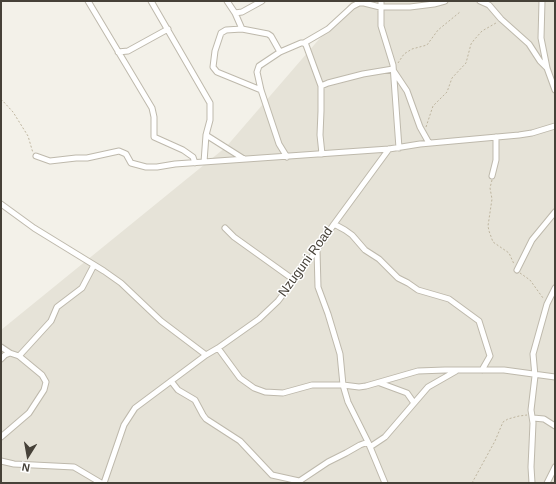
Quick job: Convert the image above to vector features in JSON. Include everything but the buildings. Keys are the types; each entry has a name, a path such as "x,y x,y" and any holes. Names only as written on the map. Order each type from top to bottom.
{"street":[{"path":"88,1 152,108 154,118 154,137 183,150 193,157 195,163"},
{"path":"151,1 210,103 210,120 206,135 204,162"},
{"path":"227,1 235,13 242,29"},
{"path":"235,13 242,12 262,1"},
{"path":"287,157 279,144 261,90 257,72 259,66 280,52 304,43 328,29 353,6 364,3 410,7 445,1"},
{"path":"480,1 489,5 501,19 529,44 540,61 547,68"},
{"path":"542,1 540,31 547,68 555,90"},
{"path":"380,4 381,26 388,46 393,69 399,148"},
{"path":"118,52 128,51 168,29"},
{"path":"261,90 217,72 213,67 215,52 221,33 226,30 242,29 268,34 280,52"},
{"path":"304,43 321,86 320,135 322,154"},
{"path":"321,86 363,74 393,69"},
{"path":"393,69 407,91 415,115 429,143"},
{"path":"36,156 50,161 87,158 119,151 126,154 131,163 146,167 157,167 175,164 399,148 429,143 532,133 555,126"},
{"path":"206,135 244,159"},
{"path":"492,176 496,160 496,137"},
{"name":"Nzuguni Road","path":"104,483 124,425 131,414 148,397 206,354 218,348 259,319 278,301 389,149"},
{"path":"1,204 34,228 121,283 161,321 206,354"},
{"path":"517,270 532,240 555,212"},
{"path":"334,224 352,235 365,250 379,259 398,278 418,290 449,299 479,321 484,341 490,353 490,357 482,370"},
{"path":"225,228 234,237 294,280"},
{"path":"317,249 318,287 340,354 343,385 348,402 369,445 384,483"},
{"path":"19,356 51,321 57,307 82,288 94,265"},
{"path":"532,483 531,410 535,380 533,354 547,304 555,288"},
{"path":"1,348 19,356 42,375 46,382 44,390 29,413 1,437"},
{"path":"218,348 240,378 259,391 265,392 283,393 312,385 343,385 359,387 380,383 395,377 418,372 456,370 504,370 555,377"},
{"path":"1,359 10,353"},
{"path":"170,381 178,390 195,400 206,419 240,441 272,475 301,481 328,462 360,445 369,445 385,437 428,387 456,370"},
{"path":"380,383 406,393 414,403"},
{"path":"532,417 544,419 555,426"},
{"path":"1,461 14,464 74,467 101,483"},
{"path":"547,483 555,467"}],"path":[{"path":"393,69 404,54 427,45 438,30 460,12"},
{"path":"423,133 433,106 447,92 452,78 466,63 471,44 482,31 501,19"},
{"path":"1,99 13,112 28,136 32,152 36,156"},
{"path":"492,176 490,188 492,199 488,226 495,244 511,255 517,270 532,282 547,304"},
{"path":"472,483 495,441 503,422 519,416 532,417"}],"shaded area":[{"path":"352,1 555,1 555,483 1,483 1,330 226,147"}]}
